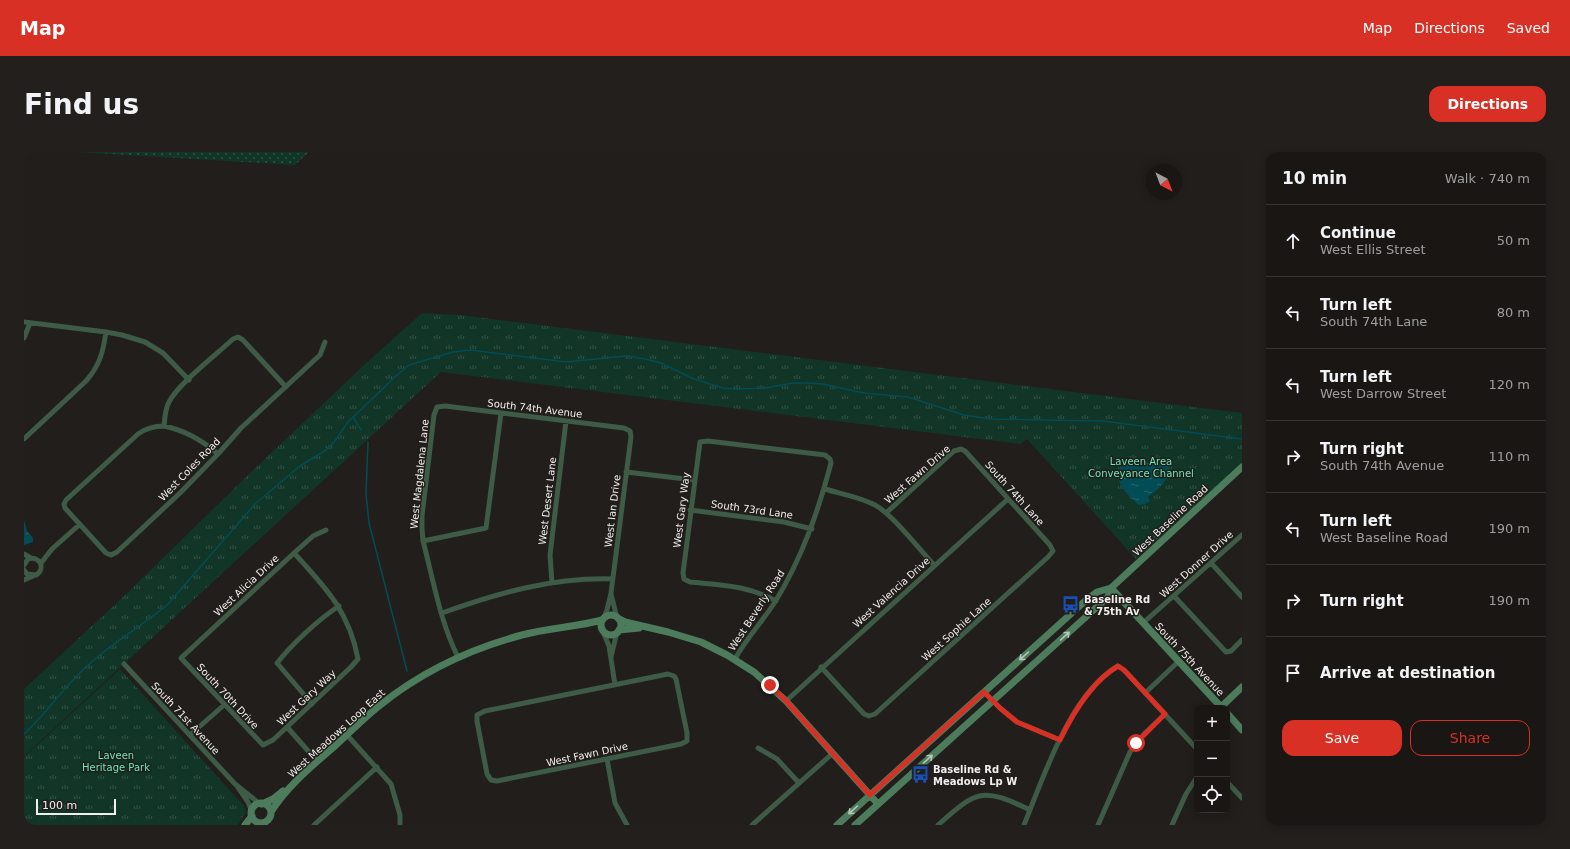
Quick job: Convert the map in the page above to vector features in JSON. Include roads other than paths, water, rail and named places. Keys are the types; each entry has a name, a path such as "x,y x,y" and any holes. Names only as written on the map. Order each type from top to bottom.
{"main road":[{"name":"West Baseline Road","path":"837,825 1084,602 1097,592 1111,588 1242,467"},
{"name":"West Baseline Road","path":"854,825 1108,597 1111,588"},
{"name":"South 75th Avenue","path":"1111,588 1220,705"},
{"path":"572,626 603,619 611,615 645,627 689,638 712,647 735,659 754,672 786,701 878,804"},
{"path":"618,618 621,625 618,631"},
{"path":"603,619 601,625 603,631"},
{"path":"572,626 592,627 609,635 618,631 645,627"},
{"name":"West Meadows Loop East","path":"290,787 378,706 403,688 435,669 480,648 524,635 572,626"},
{"path":"1224,705 1242,687"},
{"path":"1230,716 1242,730"},
{"path":"245,825 252,814 254,807 273,799 282,791 290,787"},
{"path":"252,814 256,824 267,821 271,816 271,812 290,787"},
{"path":"261,804 268,806 271,812"}],"street":[{"path":"24,338 27,322 106,332 134,338 154,347 169,359 188,380"},
{"path":"24,439 94,373 100,360 106,332"},
{"path":"218,454 201,440 174,428 164,426 166,410 170,400 188,380 233,339 238,337 243,340 286,387"},
{"name":"West Coles Road","path":"164,426 150,428 138,434 66,500 64,504 65,508 79,525 106,553 111,555 116,552 155,517 218,454 241,428 320,355 325,342"},
{"name":"South 74th Avenue","path":"437,407 445,406 624,428 630,431"},
{"name":"West Magdalena Lane","path":"437,407 434,415 424,498 422,529 423,541 449,637 458,657"},
{"path":"423,541 486,528 501,413"},
{"name":"West Desert Lane","path":"552,583 550,554 566,421"},
{"name":"West Ian Drive","path":"603,619 611,593 631,437 630,431"},
{"name":"West Beverly Road","path":"700,442 708,441 825,455 830,458 831,463 812,529 796,564 776,601 735,659"},
{"name":"West Gary Way","path":"700,442 682,573 684,579 690,582 746,588 756,591 776,601"},
{"name":"South 74th Lane","path":"961,449 966,451 1050,545 1053,551"},
{"name":"West Fawn Drive","path":"886,513 954,451 961,449"},
{"path":"626,472 694,480"},
{"path":"824,489 872,503 886,513 934,565"},
{"name":"West Valencia Drive","path":"786,701 821,667 1008,498"},
{"name":"South 73rd Lane","path":"690,510 784,522 812,529"},
{"path":"24,565 26,561 36,560 52,550 79,525"},
{"name":"West Alicia Drive","path":"181,658 313,536 326,530"},
{"name":"West Donner Drive","path":"1143,623 1242,535"},
{"name":"West Sophie Lane","path":"821,667 864,714 869,716 875,714 1053,551"},
{"path":"294,553 332,595 339,606 329,612 284,653 276,663 312,704"},
{"path":"24,554 36,560 40,572 24,580"},
{"path":"1211,563 1242,597"},
{"path":"24,570 27,574 33,576"},
{"path":"442,613 509,591 552,583 589,579 613,579"},
{"name":"West Ian Drive","path":"611,593 618,618"},
{"path":"1174,596 1226,652 1231,651 1242,640"},
{"name":"West Gary Way","path":"263,746 287,728 352,668 358,659 353,636 339,606"},
{"path":"603,631 607,640 615,685"},
{"path":"611,658 618,631"},
{"name":"South 70th Drive","path":"181,658 263,746"},
{"path":"1145,693 1179,662"},
{"name":"South 71st Avenue","path":"124,664 235,784 248,802 252,814"},
{"path":"1024,825 1060,740 1076,710 1108,673 1118,666 1124,670 1194,746"},
{"name":"West Fawn Drive","path":"668,674 674,676 687,733 687,741 681,744 504,780 491,780 487,774 477,715 485,711 615,685 668,674"},
{"path":"984,692 1017,722 1060,740"},
{"path":"190,735 224,705"},
{"path":"1098,825 1130,752 1144,734 1165,714"},
{"path":"287,728 317,761"},
{"path":"347,735 391,784 400,815 400,824"},
{"path":"758,748 777,759 799,783"},
{"path":"752,825 833,753"},
{"path":"607,759 615,803 627,825"},
{"path":"315,825 376,767"},
{"path":"1172,825 1186,794 1194,782"},
{"name":"South 71st Avenue","path":"235,784 261,804"},
{"path":"1230,785 1242,798"},
{"path":"938,825 962,804 981,795 994,795 1001,797 1030,810"}],"water":[{"path":"1137,462 1168,466 1169,470 1169,474 1164,483 1148,497 1150,501 1139,505 1123,488 1120,483 1118,473 1120,468 1126,464"},
{"path":"24,520 27,531 33,538 33,542 24,545"}],"waterway":[{"path":"24,734 85,668 105,651 168,604 255,504 300,466 326,450 334,442 348,422 397,375 409,365 453,352 470,350 566,362 626,356 661,363 694,379 723,388 765,388 793,383 823,384 864,393 908,397 964,415 991,419 1103,421 1242,439"},
{"path":"353,417 361,430"},
{"path":"368,442 366,494 369,523 407,671"}],"place":[{"name":"Baseline Rd & 75th Av","path":"1071,605"},
{"name":"Baseline Rd & Meadows Lp W","path":"920,775"}],"park label":[{"name":"Laveen Area Conveyance Channel","path":"1141,466"},
{"name":"Laveen Heritage Park","path":"116,760"}]}
